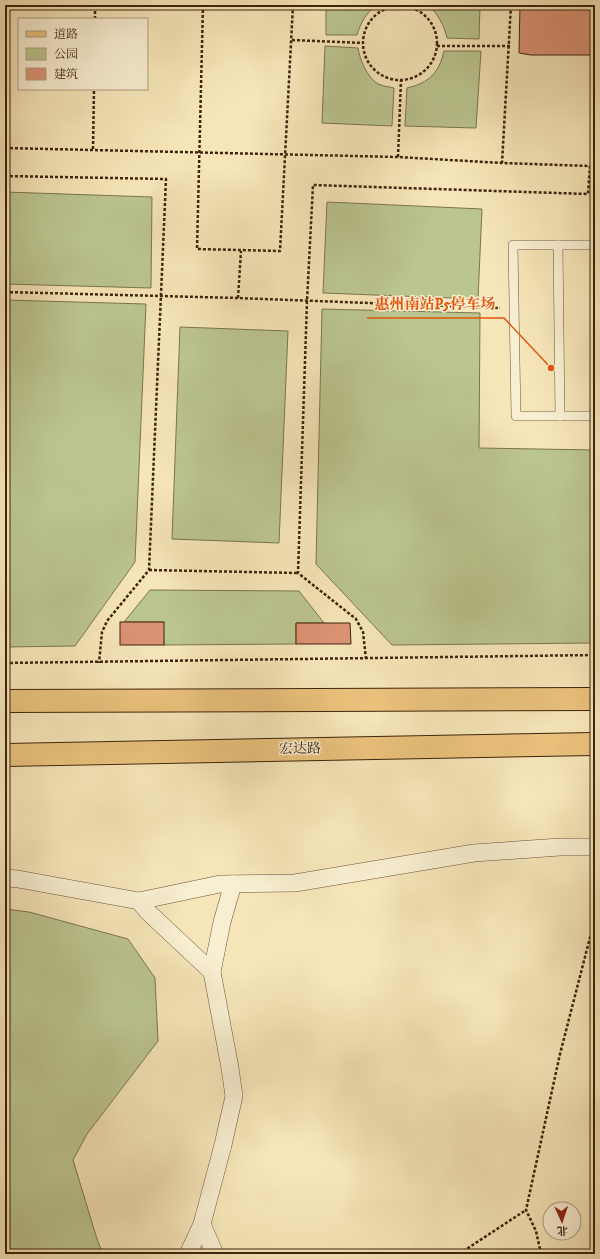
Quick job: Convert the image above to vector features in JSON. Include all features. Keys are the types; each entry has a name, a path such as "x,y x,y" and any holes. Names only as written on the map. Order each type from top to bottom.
{"main road":[{"path":"5,701 595,698"},
{"name":"宏达路","path":"5,755 595,744"}],"street":[{"path":"5,878 18,879 139,901 220,884 295,883 474,853 560,847 595,848"},
{"path":"188,1254 202,1224 223,1145 234,1096 212,972 222,922 233,884"},
{"path":"139,901 147,911 212,972"},
{"path":"202,1224 215,1254"}],"lane":[{"path":"595,244 513,244 516,416 595,416"},
{"path":"558,245 560,416"}],"path":[{"path":"5,5 5,15"},
{"path":"95,5 95,18"},
{"path":"203,5 197,249 241,251 280,251 293,5"},
{"path":"502,163 510,46 511,5"},
{"path":"401,6 416,10 426,17 433,26 437,37 437,46 433,60 427,69 417,76 401,80 392,79 381,75 371,66 365,55 363,43 366,31 372,20 382,12 401,6"},
{"path":"292,40 363,43"},
{"path":"437,46 510,46"},
{"path":"398,157 401,80"},
{"path":"93,149 94,90"},
{"path":"5,148 200,151 398,157 590,166 588,194 313,185 307,301 298,573"},
{"path":"5,176 166,179 149,570 107,621 102,632 99,663"},
{"path":"238,298 241,251"},
{"path":"5,292 238,298 514,308"},
{"path":"149,570 298,573 356,619 363,632 366,659"},
{"path":"5,663 595,656"},
{"path":"541,1254 536,1231 526,1210 560,1054 595,918"},
{"path":"459,1254 526,1210"}],"green space":[{"path":"326,5 376,5 364,18 357,35 326,35"},
{"path":"428,5 480,5 479,39 447,38 440,20"},
{"path":"325,46 358,48 362,63 367,73 374,81 378,84 394,88 392,126 322,123"},
{"path":"444,51 481,51 476,128 405,126 407,88 415,86 432,76 442,59"},
{"path":"5,192 152,197 151,288 5,284"},
{"path":"327,202 482,209 478,299 323,293"},
{"path":"5,300 146,304 135,562 75,646 5,647"},
{"path":"322,309 480,313 479,448 595,450 595,641 592,643 392,645 316,564"},
{"path":"180,327 288,331 279,543 172,539"},
{"path":"150,590 299,591 324,623 296,623 296,644 164,645 163,622 124,622"},
{"path":"5,909 29,912 128,939 155,978 158,1041 87,1134 73,1160 103,1254 5,1254"}],"building":[{"path":"520,5 595,5 595,55 531,55 519,53"},
{"path":"120,622 164,622 164,645 120,645"},
{"path":"296,623 350,623 351,644 296,644"}],"place":[{"name":"惠州南站P5停车场","path":"551,368"}]}
